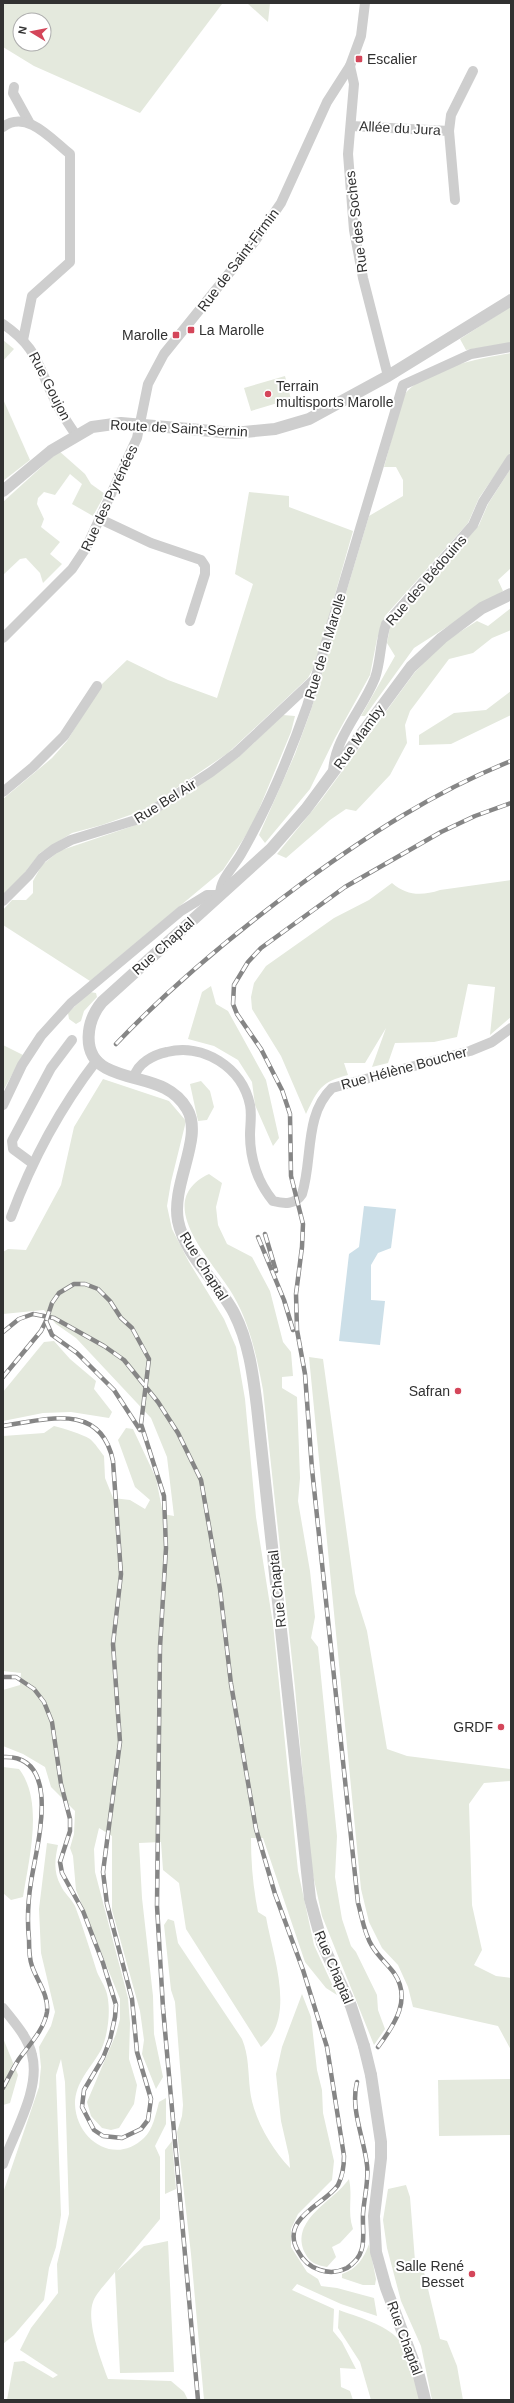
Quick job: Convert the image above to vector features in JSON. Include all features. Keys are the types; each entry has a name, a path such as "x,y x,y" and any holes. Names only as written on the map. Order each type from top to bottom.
{"street":[{"name":"Rue de Saint-Firmin","path":"141,424 148,384 156,366 271,220 281,203 327,102 350,66 361,36 365,3"},
{"name":"Rue des Soches","path":"350,66 354,84 348,154 354,230 363,278 388,376"},
{"name":"Allée du Jura","path":"455,200 450,131 451,115 473,71"},
{"path":"14,87 13,93 29,122 70,154 70,262 32,296 23,340"},
{"path":"3,126 13,121 29,122"},
{"name":"Allée du Jura","path":"351,126 450,131"},
{"name":"Route de Saint-Sernin","path":"3,491 50,451 92,427 106,424 141,424 227,433 275,429 293,425 322,413 388,376 511,300"},
{"name":"Rue Goujon","path":"3,324 23,340 41,366 51,393 76,435"},
{"name":"Rue de la Marolle","path":"220,895 223,880 262,815 285,764 316,678 403,385 471,354 511,347"},
{"name":"Rue des Pyrénées","path":"3,638 72,569 86,548 137,438 141,424"},
{"name":"Rue des Bédouins","path":"333,773 333,757 375,676 380,640 386,624 473,525 483,502 511,459"},
{"path":"100,519 151,543 201,560 205,566 205,574 190,621"},
{"name":"Rue Mamby","path":"220,895 255,866 276,844 333,773 411,667 442,638 482,608 511,594"},
{"name":"Rue Bel Air","path":"3,901 29,876 42,858 54,849 71,840 139,819 211,772 236,753 316,678"},
{"path":"3,792 33,767 64,736 97,686"},
{"path":"3,1106 22,1064 41,1036 71,1003 181,911 207,894 220,895"},
{"name":"Rue Chaptal","path":"220,895 102,1002 95,1010 90,1022 88,1038 97,1060 106,1068 168,1089 180,1098 188,1109 193,1131 177,1197 179,1224 191,1251 234,1314 248,1351 258,1407 310,1899 322,1943 351,2006 364,2046 371,2075 381,2142 381,2158 374,2216 376,2252 386,2288 419,2376 425,2400"},
{"name":"Rue Hélène Boucher","path":"134,1077 136,1072 147,1060 175,1050 189,1049 201,1052 214,1057 228,1067 246,1091 250,1106 251,1150 260,1179 273,1201 288,1204 298,1200 302,1194 315,1117 325,1095 332,1088 470,1051 492,1042 511,1028"},
{"path":"32,1163 14,1149 12,1141 51,1068 72,1040"},
{"path":"11,1217 32,1163 73,1092 97,1060"},
{"path":"3,2008 17,2026 29,2046 34,2074 29,2096 3,2164"}],"shaded area":[{"path":"3,3 222,4 140,113 34,66 3,47"},
{"path":"247,3 270,3 268,22"},
{"path":"511,306 511,343 466,350 460,339"},
{"path":"3,340 14,349 3,361"},
{"path":"511,353 511,452 479,498 468,523 385,616 377,639 370,675 335,738 310,789 265,843 259,835 295,754 311,710 369,516 403,496 403,480 396,467 384,467 403,397 411,387 437,372 452,366"},
{"name":"Terrain multisports Marolle","path":"285,376 291,399 251,411 244,388"},
{"path":"3,399 30,460 3,481"},
{"path":"59,451 85,474 91,484 105,494 93,516 72,504 82,484 70,474 55,495 44,492 38,498 37,504 44,519 41,527 60,542 50,554 62,564 43,583 40,573 26,558 20,559 3,575 3,502"},
{"path":"511,468 511,568 498,580 503,591 414,648 365,716 361,716 395,656 387,643 390,627 479,525 488,504"},
{"path":"249,492 289,496 289,507 353,531 315,665 308,678 228,753 144,810 102,825 72,833 40,853 12,889 3,897 3,799 52,758 67,741 102,684 127,660 168,680 217,698 253,584 235,574"},
{"path":"511,608 511,630 492,638 473,653 449,659 410,711 405,725 407,743 390,775 356,811 346,809 330,820 286,858 277,854 321,800 415,672 444,642 477,621 488,626"},
{"path":"511,691 511,715 451,744 419,745 419,735 454,713 486,710"},
{"path":"283,715 295,716 291,732 252,826 223,870 90,981 3,925 3,910 12,900 26,900 33,893 33,881 42,865 59,851 133,826 163,809 239,757"},
{"path":"511,880 511,1017 490,1035 495,987 468,984 457,1037 434,1042 395,1043 388,1063 372,1067 386,1028 365,1063 344,1063 348,1075 332,1081 321,1088 306,1114 281,1056 252,1009 251,997 254,983 266,966 334,918 369,900 392,883 409,893 421,894"},
{"path":"211,986 216,1004 228,1011 266,1080 279,1138 273,1146 255,1105 252,1082 238,1060 214,1046 188,1039 202,992"},
{"path":"90,992 96,993 97,997 84,1011 81,1021 76,1024 69,1019 68,1013"},
{"path":"3,1045 23,1055 3,1091"},
{"path":"103,1079 169,1101 186,1121 171,1182 167,1206 172,1229 189,1262 224,1319 236,1347 245,1399 256,1517 273,1624 298,1871 314,1945 337,1995 326,1988 305,1962 263,1838 251,1838 251,1857 258,1912 266,1917 280,1986 278,2020 272,2035 261,2047 186,1929 179,1883 163,1870 161,1842 139,1843 142,1898 153,1996 154,2034 163,2077 156,2089 142,2054 144,2040 140,2011 112,1910 112,1836 99,1828 94,1849 95,1872 128,1998 130,2023 129,2059 137,2085 134,2104 119,2128 111,2130 102,2128 91,2116 87,2102 116,2034 120,2019 120,1999 76,1890 73,1856 70,1848 74,1834 75,1811 51,1787 45,1767 23,1754 3,1746 3,1690 20,1685 21,1673 3,1671 3,1436 44,1433 54,1426 87,1437 94,1443 104,1456 105,1478 113,1498 130,1500 145,1509 150,1500 135,1487 118,1440 126,1428 133,1429 156,1478 163,1514 174,1516 167,1457 151,1418 76,1338 56,1324 44,1310 3,1314 3,1252 8,1249 26,1250 61,1185 74,1127"},
{"path":"201,1081 210,1091 214,1107 207,1120 198,1121 190,1084"},
{"path":"209,1174 222,1183 216,1207 218,1225 227,1244 252,1257 270,1291 283,1342 291,1352 293,1376 282,1377 282,1388 297,1397 300,1478 298,1501 310,1571 315,1617 311,1638 318,1647 337,1836 335,1877 342,1919 351,1946 356,1952 377,1995 378,2010 385,2029 374,2045 322,1916 311,1866 295,1688 263,1390 258,1366 252,1341 239,1306 224,1281 202,1250 192,1233 186,1216 185,1200 192,1186"},
{"path":"364,1206 396,1209 391,1248 378,1253 371,1265 371,1300 385,1301 380,1345 339,1341 349,1254 359,1247"},
{"path":"54,1341 70,1359 96,1381 94,1389 112,1412 109,1418 71,1412 43,1413 3,1421 3,1392 44,1342"},
{"path":"309,1357 323,1359 355,1593 367,1631 387,1749 407,1756 511,1769 511,1781 484,1783 469,1804 472,1905 482,1950 474,1965 496,1976 511,1978 511,2050 498,2026 413,2007 408,1987 398,1965 382,1948 369,1922 361,1889"},
{"path":"3,1767 19,1769 27,1782 33,1814 31,1848 23,1897 11,1900 3,1893"},
{"path":"47,1843 58,1845 56,1871 58,1881 75,1906 97,1972 106,1991 109,2008 108,2023 101,2050 84,2076 76,2096 75,2104 77,2117 82,2128 90,2138 99,2145 110,2149 121,2150 133,2146 144,2138 150,2131 159,2102 166,2098 166,2124 155,2146 160,2157 160,2219 117,2271 144,2246 168,2241 174,2372 120,2373 115,2272 93,2302 91,2320 95,2341 108,2379 171,2381 184,2392 188,2400 7,2400 14,2362 24,2361 53,2378 58,2375 20,2350 31,2328 58,2293 57,2264 69,2214 65,2082 61,2059 56,2075 61,2215 56,2247 49,2268 44,2300 14,2335 3,2344 3,2193 39,2087 41,2067 39,2047 51,2026 55,2012 41,1953 39,1909"},
{"path":"168,1919 174,1921 178,1943 242,2039 247,2058 250,2090 255,2111 270,2142 290,2168 289,2156 281,2121 276,2074 282,2047 302,1994 311,2017 317,2070 322,2090 323,2113 334,2161 332,2180 298,2214 291,2229 291,2247 307,2272 318,2279 321,2286 337,2288 374,2298 377,2316 341,2304 297,2284 292,2290 334,2309 333,2331 342,2342 356,2369 340,2368 341,2387 350,2391 353,2400 204,2400 191,2254 177,2132 182,2116 183,2105 175,2002 171,1990 164,1925"},
{"path":"3,2038 18,2075 10,2103 3,2105"},
{"path":"511,2079 511,2135 439,2136 438,2080"},
{"path":"172,2141 176,2189 165,2194 165,2150"},
{"path":"349,2179 350,2216 353,2229 340,2243 332,2247 336,2257 327,2267 317,2264 311,2261 305,2253 302,2241 303,2231 315,2212"},
{"path":"406,2185 410,2197 415,2261 424,2272 440,2339 447,2341 457,2366 463,2400 432,2400 421,2346 401,2301 387,2248 383,2220 388,2189"},
{"path":"369,2244 376,2279 375,2285 363,2285 342,2278 342,2274 356,2266 365,2254"},
{"path":"339,2310 379,2325 398,2339 406,2352 421,2400 371,2400 360,2362 338,2328"}],"railway":[{"path":"116,1044 182,980 205,960 252,921 351,848 402,816 455,786 511,761"},
{"path":"378,2047 390,2029 399,2011 401,1992 399,1983 394,1973 369,1941 358,1903 312,1469 305,1374 297,1330 296,1294 302,1247 303,1224 291,1176 290,1114 282,1090 261,1049 237,1014 233,1004 234,985 248,962 261,948 345,887 441,832 475,816 511,803"},
{"path":"265,1234 276,1271"},
{"path":"258,1237 284,1300 293,1330"},
{"path":"3,1377 41,1331 52,1303 59,1293 74,1284 85,1284 98,1289 110,1301 121,1318 132,1328 149,1359 141,1424 164,1496 166,1548 160,1647 157,1906 163,2008 198,2400"},
{"path":"3,1332 19,1319 33,1314 54,1318 104,1346 124,1360 158,1402 178,1433 201,1480 220,1589 231,1684 256,1829 275,1894 303,1970 327,2047 344,2156 343,2171 338,2185 332,2192 306,2213 299,2221 295,2229 294,2239 302,2258 316,2269 327,2272 341,2270 354,2263 359,2257 363,2244 363,2214 367,2183 367,2165 356,2113 355,2092 357,2082"},
{"path":"46,1321 52,1335 77,1353 114,1390 140,1430"},
{"path":"3,1426 54,1418 85,1422 97,1430 107,1442 113,1461 121,1574 113,1644 120,1742 103,1872 107,1904 132,1999 137,2052 151,2099 148,2120 141,2129 122,2138 103,2136 94,2130 82,2107 84,2090 103,2058 110,2040 116,2005 103,1963 83,1911 62,1873 60,1862 70,1831 70,1819 61,1784 52,1722 44,1702 34,1689 16,1677 3,1677"},
{"path":"3,1757 22,1760 34,1770 40,1786 42,1806 30,1889 28,1925 29,1953 31,1963 44,1994 47,2006 47,2012 43,2025 17,2062 3,2088"}],"place":[{"name":"Escalier","path":"359,59"},
{"name":"La Marolle","path":"191,330"},
{"name":"Marolle","path":"176,335"},
{"name":"Terrain multisports Marolle","path":"268,394"},
{"name":"Safran","path":"458,1391"},
{"name":"GRDF","path":"501,1727"},
{"name":"Salle René Besset","path":"472,2274"}]}
